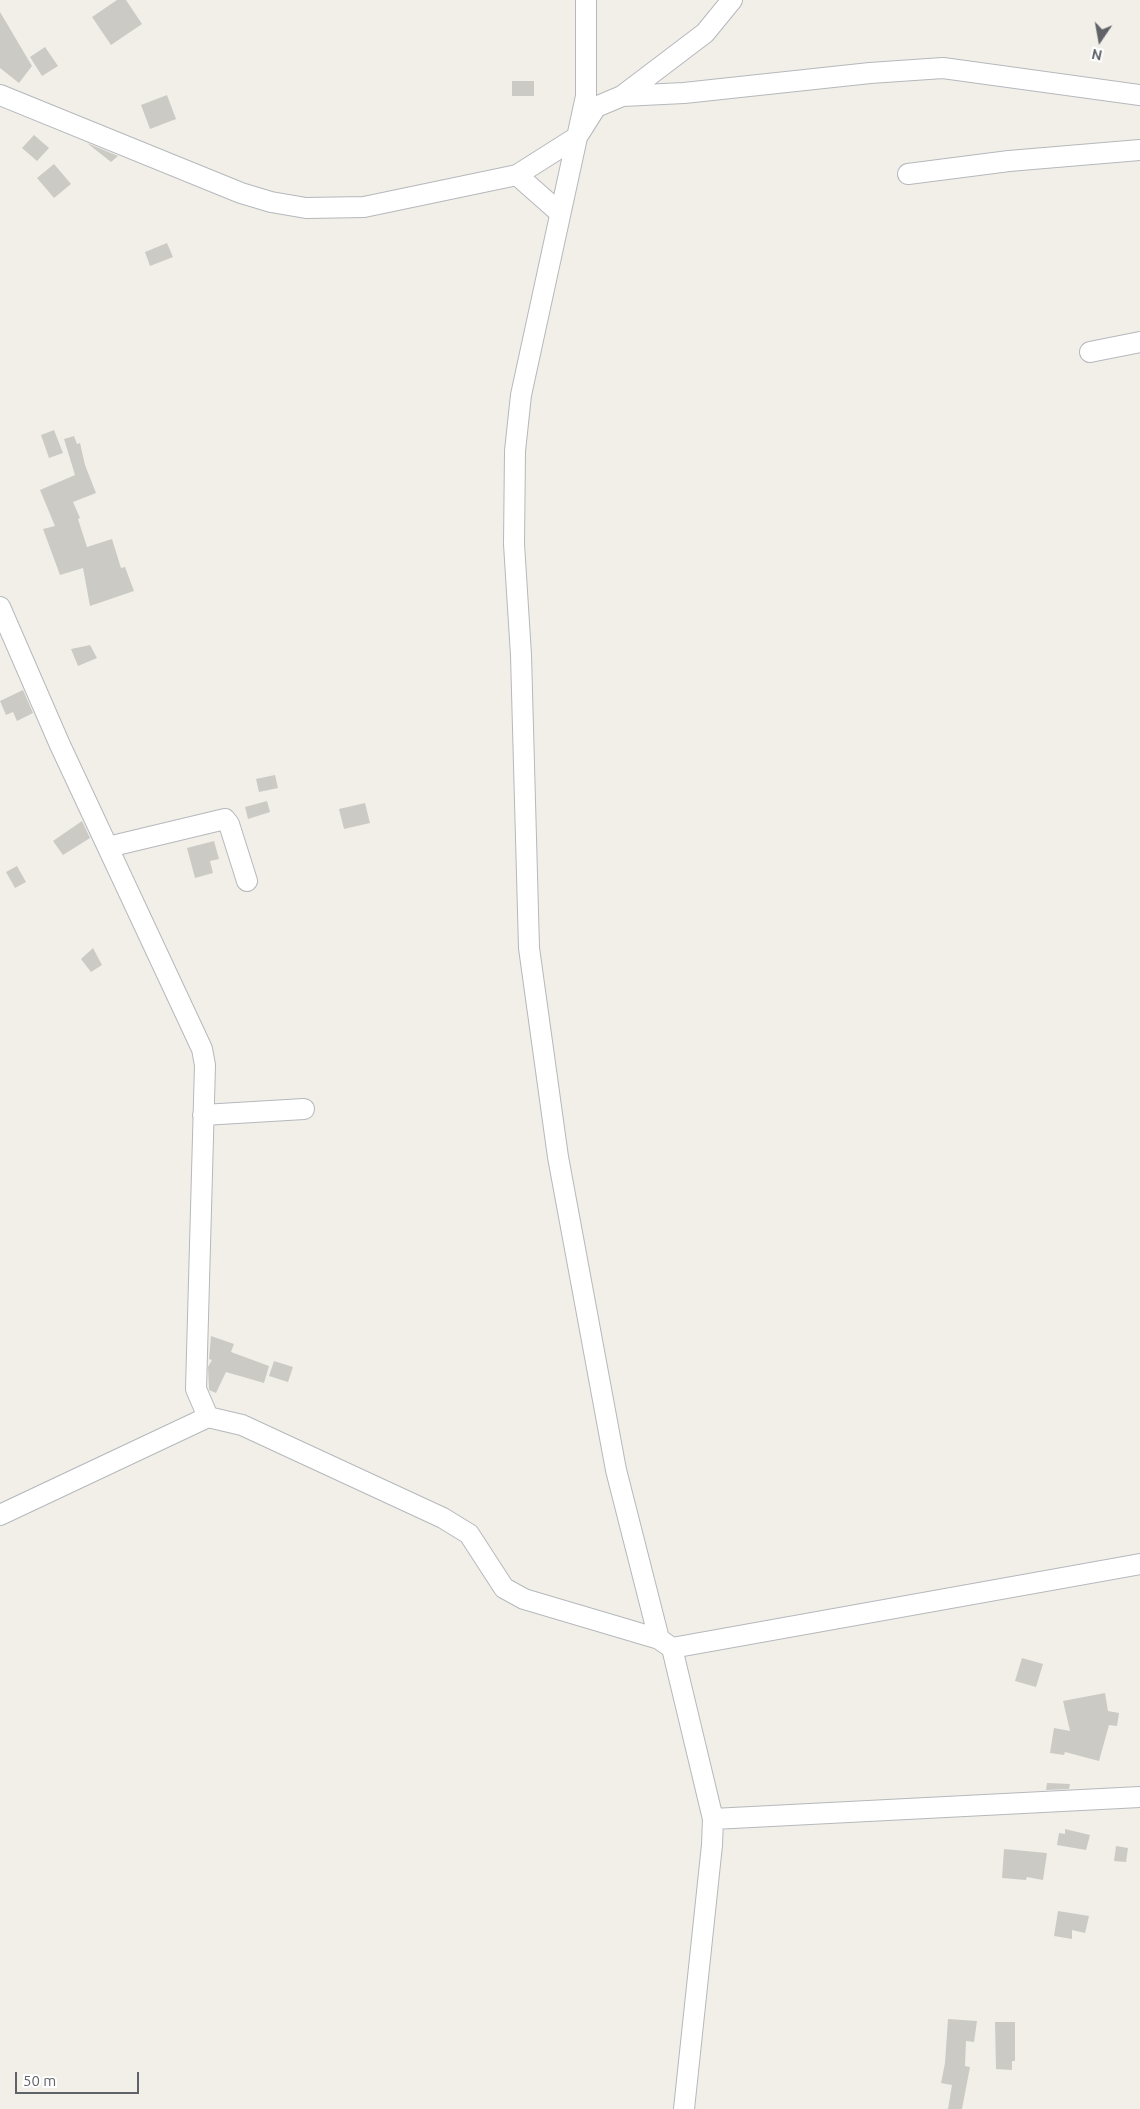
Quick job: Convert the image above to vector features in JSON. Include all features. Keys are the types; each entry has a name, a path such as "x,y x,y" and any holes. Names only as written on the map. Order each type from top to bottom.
{"street":[{"path":"586,0 586,96 521,395 515,451 514,544 521,656 529,948 558,1157 614,1460 666,1643 712,1819 712,1845 684,2109"},
{"path":"0,95 241,193 272,202 306,208 364,207 517,175 577,137 596,107 622,96 704,33 732,0"},
{"path":"622,96 684,93 870,73 943,68 1140,95"},
{"path":"908,174 1009,162 1140,150"},
{"path":"517,175 560,213"},
{"path":"1090,352 1140,342"},
{"path":"0,607 108,847 202,1049 205,1065 196,1389 208,1416"},
{"path":"108,847 225,819 229,824 247,881"},
{"path":"204,1115 304,1110"},
{"path":"0,1515 208,1416 242,1424 443,1518 469,1534 504,1588 524,1599 666,1643 1140,1564"},
{"path":"712,1819 1140,1797"}],"building":[{"path":"117,0 126,0 142,24 111,45 92,17"},
{"path":"0,12 32,66 19,83 0,68"},
{"path":"45,47 58,66 42,76 30,57"},
{"path":"512,81 534,81 534,96 512,96"},
{"path":"167,95 176,119 150,129 141,105"},
{"path":"34,135 49,148 37,161 22,148"},
{"path":"87,143 118,156 111,162"},
{"path":"54,164 71,184 54,198 37,178"},
{"path":"167,243 173,257 150,266 145,252"},
{"path":"54,430 63,453 49,458 41,435"},
{"path":"74,436 77,444 80,443 85,465 96,493 73,502 80,518 78,519 87,547 112,539 121,568 125,567 134,591 90,606 83,568 60,575 43,529 55,526 40,490 75,475 64,439"},
{"path":"90,645 97,658 78,666 71,649"},
{"path":"23,690 33,713 17,721 13,712 6,715 0,701"},
{"path":"275,775 278,788 259,792 256,779"},
{"path":"267,801 270,812 248,819 245,807"},
{"path":"365,803 370,823 344,829 339,809"},
{"path":"82,821 90,838 63,855 53,841"},
{"path":"214,841 219,859 210,861 213,873 195,878 187,848"},
{"path":"17,866 26,882 15,888 6,872"},
{"path":"93,948 102,965 91,972 81,959"},
{"path":"211,1336 234,1344 231,1352 269,1366 264,1383 226,1372 216,1393 209,1390 208,1367 212,1360 209,1359"},
{"path":"274,1361 293,1367 288,1382 269,1376"},
{"path":"1022,1658 1043,1664 1036,1687 1015,1681"},
{"path":"1105,1693 1108,1711 1119,1713 1117,1726 1109,1725 1099,1761 1065,1752 1064,1755 1050,1753 1054,1728 1070,1731 1063,1701"},
{"path":"1047,1783 1070,1784 1069,1789 1046,1790"},
{"path":"1065,1829 1090,1835 1086,1850 1057,1845 1059,1833 1065,1834"},
{"path":"1116,1846 1128,1848 1126,1862 1114,1861"},
{"path":"1004,1849 1047,1853 1043,1880 1027,1877 1026,1880 1002,1878"},
{"path":"1058,1911 1089,1916 1085,1933 1072,1930 1072,1939 1054,1936"},
{"path":"948,2019 977,2021 974,2042 966,2041 965,2066 970,2067 962,2109 948,2109 952,2085 941,2083 945,2063"},
{"path":"995,2022 1015,2022 1015,2061 1012,2061 1012,2070 996,2069"}]}
